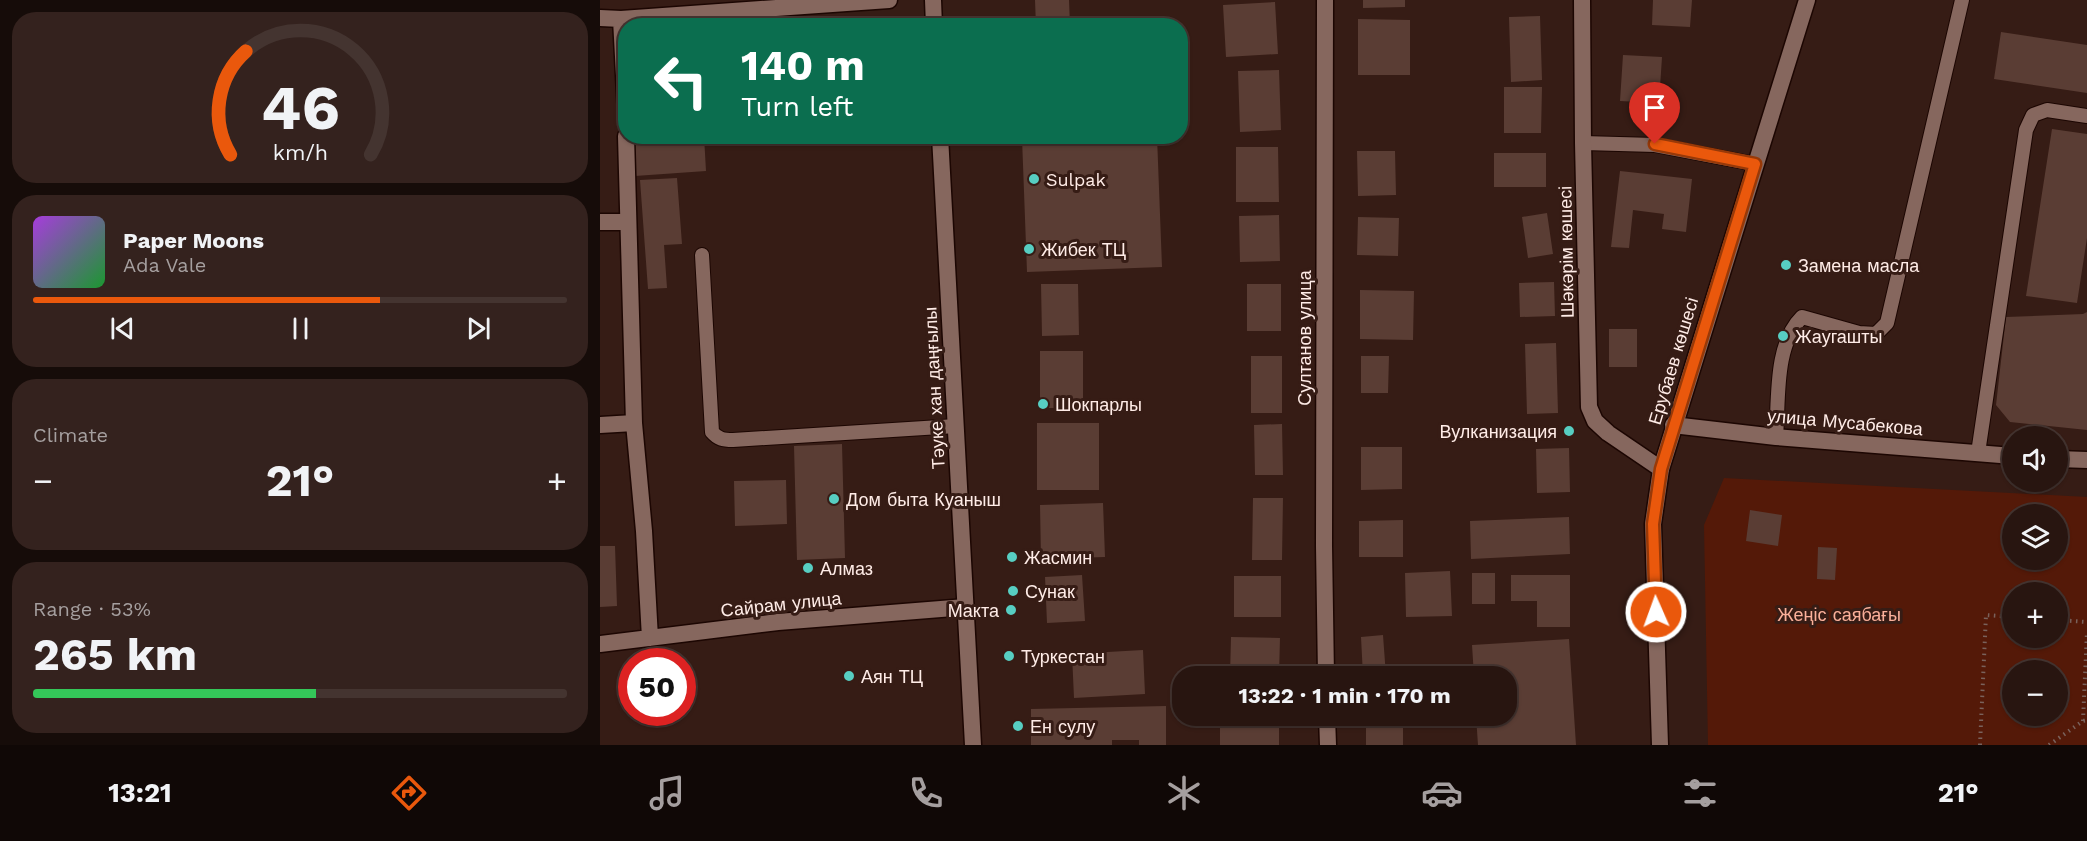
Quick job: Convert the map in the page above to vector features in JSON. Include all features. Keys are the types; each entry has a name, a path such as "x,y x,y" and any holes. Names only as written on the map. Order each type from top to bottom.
{"street":[{"path":"635,18 890,0"},
{"path":"933,0 934,18"},
{"name":"Султанов улица","path":"1325,0 1326,666"},
{"name":"Шәкәрім көшесі","path":"1582,0 1589,406 1595,422 1661,469"},
{"name":"Ерубаев көшесі","path":"1660,745 1653,524 1661,469 1807,0"},
{"path":"600,18 618,19"},
{"path":"626,144 634,423 644,531 650,638"},
{"name":"Тәуке хан даңғылы","path":"940,144 973,745"},
{"path":"600,222 628,222"},
{"path":"600,425 634,423"},
{"name":"улица Мусабекова","path":"1673,425 1776,437 2002,455"},
{"path":"2068,459 2087,460"},
{"name":"Сайрам улица","path":"600,644 778,622 966,607"},
{"path":"1327,726 1328,745"}],"lane":[{"path":"1776,437 1783,350 1795,324 1802,317 1859,333 1876,334 1887,323 1962,0"},
{"path":"1978,453 2026,130 2033,116 2047,110 2087,116"},
{"path":"1583,143 1655,144 1755,164"},
{"path":"702,255 712,432 716,437 722,440 733,440 956,426"}],"path":[{"path":"1980,745 1986,615 2002,616"},
{"path":"2068,621 2087,622"},
{"path":"2049,745 2085,720 2087,632"}],"green space":[{"name":"Жеңіс саябағы","path":"1724,478 2087,497 2087,745 1708,745 1704,525"}],"building":[{"path":"1035,0 1069,0 1070,18 1036,18"},
{"path":"1363,0 1405,0 1405,7 1363,8"},
{"path":"1653,0 1692,0 1690,27 1652,25"},
{"path":"1275,2 1278,54 1226,57 1223,5"},
{"path":"1540,16 1542,80 1511,82 1509,17"},
{"path":"1358,19 1410,20 1410,75 1358,75"},
{"path":"2001,32 2087,45 2087,93 1994,79"},
{"path":"1623,55 1662,57 1659,103 1620,101"},
{"path":"1279,70 1281,130 1240,132 1238,71"},
{"path":"1504,87 1542,87 1541,133 1504,133"},
{"path":"2052,129 2087,134 2087,238 2077,303 2026,296"},
{"path":"634,144 704,144 706,171 635,176"},
{"path":"1022,144 1157,144 1162,267 1027,272"},
{"path":"1236,147 1278,147 1279,202 1236,202"},
{"path":"1357,151 1395,151 1396,195 1358,196"},
{"path":"1494,153 1546,153 1546,187 1494,187"},
{"path":"1620,171 1692,179 1686,232 1662,229 1664,214 1633,210 1629,248 1611,247"},
{"path":"677,178 682,244 664,245 667,288 648,289 640,180"},
{"path":"1547,213 1553,254 1528,258 1522,217"},
{"path":"1279,215 1280,261 1240,262 1239,216"},
{"path":"1358,217 1399,218 1398,256 1357,255"},
{"path":"1554,282 1555,316 1520,317 1519,283"},
{"path":"1041,284 1078,284 1079,335 1042,336"},
{"path":"1247,284 1281,284 1281,331 1247,331"},
{"path":"1360,290 1414,291 1413,340 1360,339"},
{"path":"2087,312 2087,430 2068,428 2068,426 2010,422 1996,405 2006,317"},
{"path":"1609,329 1637,329 1637,367 1609,367"},
{"path":"1556,343 1558,413 1527,414 1525,344"},
{"path":"1040,351 1083,351 1083,408 1040,408"},
{"path":"1251,356 1282,356 1282,413 1251,413"},
{"path":"1361,356 1389,356 1388,393 1361,393"},
{"path":"1037,423 1099,423 1099,490 1037,490"},
{"path":"1282,424 1283,475 1255,475 1254,425"},
{"path":"842,444 845,558 797,560 794,446"},
{"path":"1361,447 1402,447 1402,489 1361,490"},
{"path":"1569,448 1570,492 1537,493 1536,449"},
{"path":"786,480 787,524 735,526 734,481"},
{"path":"1253,498 1283,498 1282,560 1252,560"},
{"path":"1103,503 1105,557 1041,559 1040,505"},
{"path":"1750,510 1782,515 1778,546 1746,541"},
{"path":"1569,517 1570,554 1471,559 1470,521"},
{"path":"1403,520 1403,557 1359,557 1359,521"},
{"path":"600,546 615,546 617,606 600,607"},
{"path":"1818,547 1837,548 1835,580 1817,579"},
{"path":"1450,571 1452,616 1406,617 1405,573"},
{"path":"1472,573 1495,573 1495,604 1472,604"},
{"path":"1082,575 1085,621 1047,623 1045,577"},
{"path":"1511,575 1570,575 1570,627 1537,627 1537,601 1511,601"},
{"path":"1234,576 1281,576 1281,617 1234,617"},
{"path":"1383,635 1385,666 1362,666 1361,637"},
{"path":"1231,637 1280,638 1279,666 1230,666"},
{"path":"1569,639 1576,745 1478,745 1477,726 1517,726 1517,666 1473,666 1472,645"},
{"path":"1143,650 1145,694 1074,698 1072,654"},
{"path":"1166,706 1166,745 1139,745 1139,740 1112,740 1112,745 1031,745 1031,709"},
{"path":"1220,726 1279,726 1279,745 1220,745"},
{"path":"1366,726 1403,726 1403,745 1366,745"}],"place":[{"name":"Sulpak","path":"1034,179"},
{"name":"Жибек ТЦ","path":"1029,249"},
{"name":"Замена масла","path":"1786,265"},
{"name":"Жаугашты","path":"1783,336"},
{"name":"Шокпарлы","path":"1043,404"},
{"name":"Вулканизация","path":"1569,431"},
{"name":"Дом быта Куаныш","path":"834,499"},
{"name":"Жасмин","path":"1012,557"},
{"name":"Алмаз","path":"808,568"},
{"name":"Сунак","path":"1013,591"},
{"name":"Макта","path":"1011,610"},
{"name":"Туркестан","path":"1009,656"},
{"name":"Аян ТЦ","path":"849,676"},
{"name":"Ен сулу","path":"1018,726"}],"route":[{"path":"1655,144 1755,164 1661,469 1653,524 1656,612"}]}
